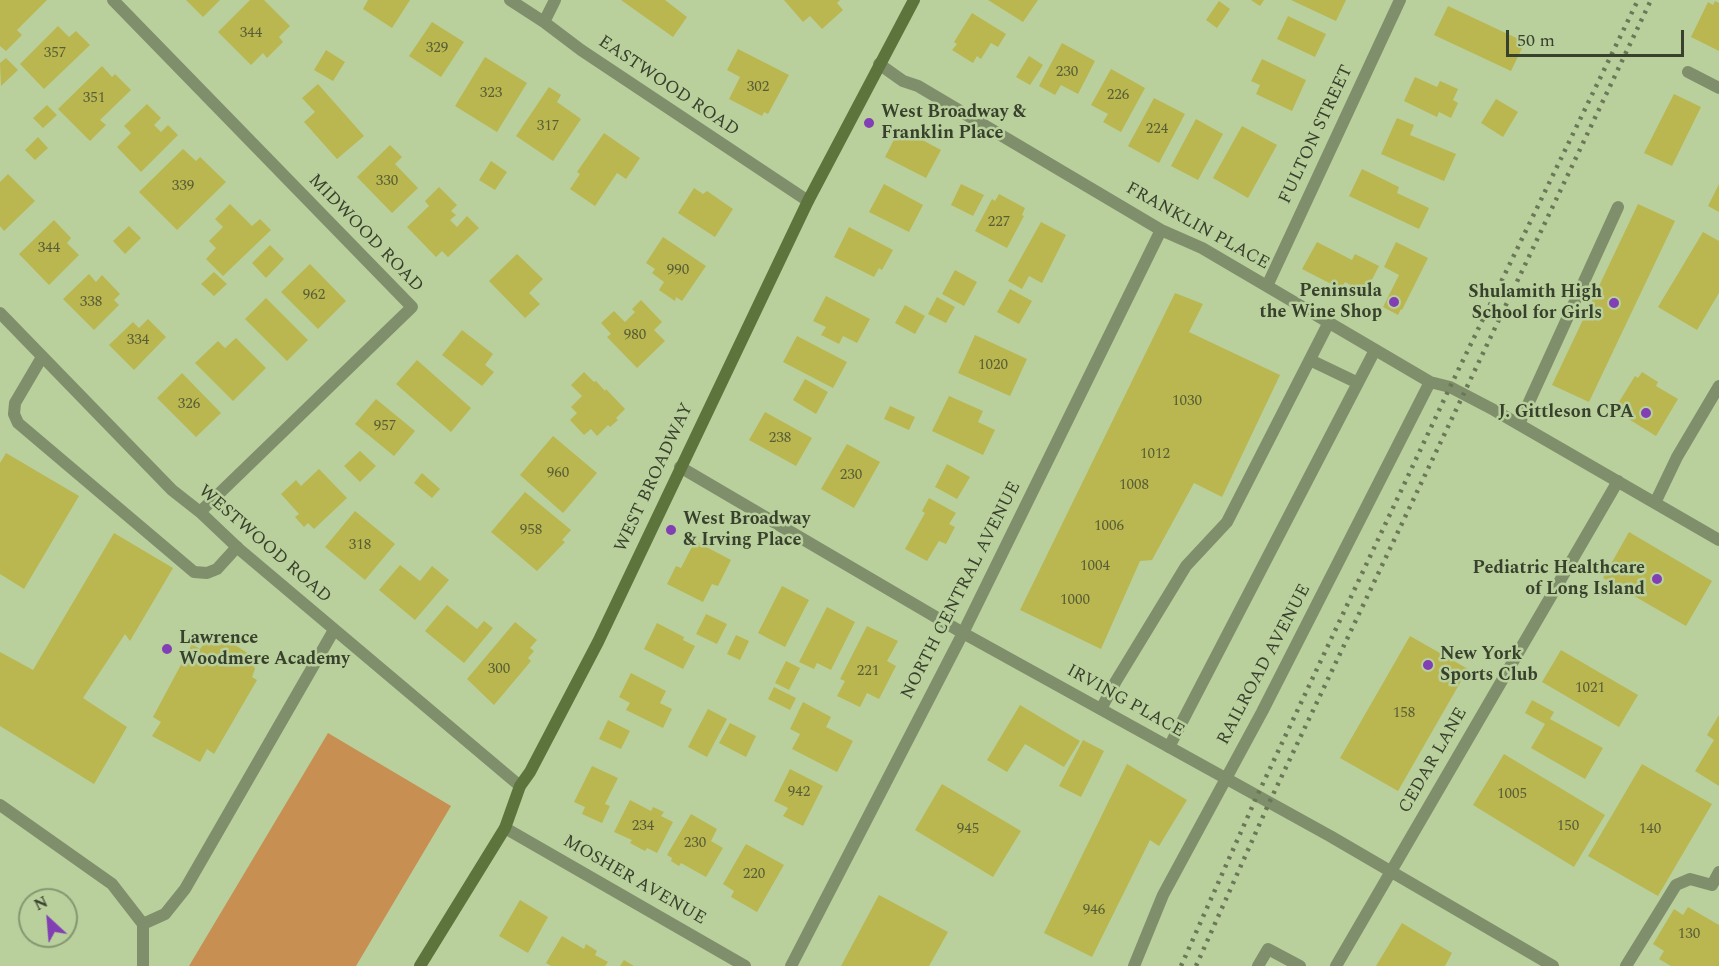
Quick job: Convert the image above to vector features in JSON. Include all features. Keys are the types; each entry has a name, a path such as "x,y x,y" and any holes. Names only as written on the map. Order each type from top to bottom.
{"main road":[{"name":"WEST BROADWAY","path":"420,966 505,828 520,786 530,772 598,642 808,201 914,0"}],"street":[{"name":"MIDWOOD ROAD","path":"112,0 412,307 200,512"},
{"name":"EASTWOOD ROAD","path":"510,0 808,201"},
{"path":"544,22 555,0"},
{"name":"FULTON STREET","path":"1267,286 1400,0"},
{"name":"FRANKLIN PLACE","path":"879,64 903,81 918,86 1161,230 1202,248 1430,382 1450,387 1519,424 1719,540"},
{"path":"1688,72 1719,88"},
{"path":"1519,424 1618,207"},
{"name":"NORTH CENTRAL AVENUE","path":"791,966 963,633 1161,230"},
{"name":"WESTWOOD ROAD","path":"0,313 172,490 520,786"},
{"path":"1101,709 1186,566 1227,522 1329,322"},
{"path":"1170,747 1375,350"},
{"path":"42,357 15,403 14,414 18,423 194,572 207,573 217,569 237,547"},
{"path":"1310,360 1358,383"},
{"name":"RAILROAD AVENUE","path":"1134,966 1163,895 1262,712 1430,382"},
{"path":"1655,503 1677,456 1719,386"},
{"name":"IRVING PLACE","path":"680,467 963,633 1330,836 1553,966"},
{"name":"CEDAR LANE","path":"1336,966 1618,481"},
{"path":"143,924 165,914 185,889 334,630"},
{"path":"0,805 112,884 143,924 143,966"},
{"name":"MOSHER AVENUE","path":"505,828 745,966"},
{"path":"1626,966 1676,885 1690,879 1712,885 1719,872"},
{"path":"1258,966 1268,949 1300,966"}],"shaded area":[{"path":"328,733 451,806 356,966 189,966"}],"building":[{"path":"0,0 47,0 17,30 22,35 6,51 0,46"},
{"path":"186,0 220,0 203,17"},
{"path":"250,0 264,0 290,26 279,37 283,42 267,58 263,53 251,65 218,32"},
{"path":"368,0 410,0 392,28 363,9"},
{"path":"621,0 665,0 687,17 673,37"},
{"path":"784,0 840,0 837,3 843,10 822,29 810,16 803,22"},
{"path":"988,0 1038,0 1023,22"},
{"path":"1251,0 1264,0 1260,6"},
{"path":"1291,0 1346,0 1336,21"},
{"path":"1219,1 1230,9 1217,28 1206,20"},
{"path":"1715,1 1719,3 1719,51 1691,37 1708,2 1713,5"},
{"path":"1448,6 1525,42 1511,71 1434,35"},
{"path":"972,13 1006,34 998,47 991,43 981,59 977,56 973,63 952,50 957,44 954,42"},
{"path":"1288,16 1326,34 1315,57 1277,39"},
{"path":"432,22 464,42 441,77 409,56"},
{"path":"58,26 69,37 76,31 90,45 44,89 20,64"},
{"path":"1062,43 1095,61 1078,94 1061,85 1055,95 1039,86"},
{"path":"738,49 789,75 768,114 764,112 762,116 729,99 740,77 727,70"},
{"path":"326,50 345,62 333,81 314,70"},
{"path":"1029,56 1043,65 1030,85 1016,77"},
{"path":"485,57 527,83 497,132 455,106"},
{"path":"6,58 18,70 1,86 0,63"},
{"path":"1262,59 1306,80 1292,111 1256,94 1260,85 1251,81"},
{"path":"102,66 112,77 115,74 131,90 100,120 106,125 90,141 58,109"},
{"path":"1111,69 1145,88 1121,132 1103,122 1108,114 1091,105"},
{"path":"1415,77 1437,87 1440,81 1458,89 1453,100 1458,103 1451,118 1439,112 1437,117 1404,101"},
{"path":"318,84 364,136 337,159 304,122 315,112 302,98"},
{"path":"549,87 561,95 557,102 581,119 553,161 516,136"},
{"path":"1674,94 1701,107 1672,166 1644,153"},
{"path":"1154,98 1185,114 1159,163 1128,146"},
{"path":"1496,99 1518,112 1503,137 1481,123"},
{"path":"147,104 161,118 154,125 161,132 168,125 178,135 141,172 117,147 131,133 124,126"},
{"path":"47,105 57,115 43,128 33,118"},
{"path":"1397,118 1414,125 1410,135 1456,154 1444,181 1381,154"},
{"path":"1196,119 1223,134 1198,180 1171,166"},
{"path":"1242,126 1277,145 1248,198 1213,178"},
{"path":"900,128 941,150 926,178 885,157"},
{"path":"604,133 640,158 626,179 617,173 595,206 570,189 580,174 577,172"},
{"path":"38,137 48,148 35,160 25,150"},
{"path":"390,145 402,157 395,164 418,188 392,213 357,177"},
{"path":"183,149 196,161 200,157 226,182 177,230 139,192"},
{"path":"491,161 507,172 495,190 479,180"},
{"path":"1362,169 1399,187 1397,193 1429,208 1419,229 1349,196"},
{"path":"8,174 35,201 4,231 0,226 0,182"},
{"path":"884,184 923,205 909,232 869,212"},
{"path":"961,184 984,195 973,216 951,205"},
{"path":"1719,184 1719,212 1708,206"},
{"path":"439,187 457,205 451,211 456,215 450,220 457,227 467,216 479,228 448,257 442,251 436,257 407,227 429,206 425,201"},
{"path":"694,188 703,194 707,191 733,209 715,237 678,213"},
{"path":"999,194 1025,208 1022,215 1024,216 1007,248 975,231 992,199 995,201"},
{"path":"230,204 252,226 260,219 271,230 223,276 206,259 216,248 209,241 223,227 215,219"},
{"name":"Shulamith High School for Girls","path":"1638,204 1675,221 1589,402 1552,385"},
{"path":"54,220 71,238 67,243 79,255 49,285 19,254"},
{"path":"1041,222 1066,235 1042,283 1029,276 1022,289 1008,281"},
{"path":"129,226 141,238 125,254 113,241"},
{"path":"849,227 893,250 882,270 879,268 874,277 834,257"},
{"path":"1703,232 1719,241 1719,293 1697,330 1658,307"},
{"path":"663,237 706,266 682,301 676,297 675,301 659,290 664,282 652,273 655,269 646,263"},
{"path":"1317,242 1352,260 1355,254 1379,266 1365,293 1345,282 1341,289 1302,269"},
{"path":"1396,242 1428,258 1398,315 1383,307 1399,275 1384,267"},
{"path":"270,245 284,259 266,278 252,263"},
{"path":"517,254 543,279 529,293 540,304 525,318 489,281"},
{"path":"310,264 346,301 318,329 281,292"},
{"path":"955,270 977,282 964,306 942,294"},
{"path":"214,272 227,284 214,296 201,284"},
{"path":"89,274 96,282 102,275 120,294 114,300 119,305 94,330 63,299"},
{"path":"1010,289 1032,301 1019,324 997,312"},
{"path":"1175,293 1203,304 1189,332 1280,375 1222,497 1194,483 1152,560 1140,561 1101,649 1020,610"},
{"path":"826,296 870,319 857,343 843,336 839,344 821,335 826,327 813,321"},
{"path":"937,297 955,307 946,323 928,314"},
{"path":"266,298 308,340 287,361 245,319"},
{"path":"641,300 662,322 654,330 665,341 637,368 607,337 611,334 601,323 614,311 625,322 635,312 632,309"},
{"path":"905,305 925,316 915,334 895,323"},
{"path":"148,319 166,337 134,370 109,345 133,322 139,328"},
{"path":"462,330 493,354 485,365 494,372 482,386 442,355"},
{"path":"975,335 1027,359 1010,396 958,373"},
{"path":"797,336 847,362 833,388 783,362"},
{"path":"236,338 266,368 233,401 195,363 218,341 225,348"},
{"path":"417,360 471,408 451,432 396,384"},
{"path":"584,372 605,391 606,389 625,409 616,418 618,420 610,427 608,425 597,436 591,429 584,435 570,420 577,413 571,407 582,396 571,385"},
{"path":"1642,372 1658,382 1656,386 1678,399 1656,436 1614,410 1635,376 1638,378"},
{"path":"182,373 221,413 196,437 157,398"},
{"path":"805,379 828,392 816,414 793,400"},
{"path":"949,396 983,411 978,422 995,430 983,455 932,431"},
{"path":"376,399 415,431 394,456 355,424"},
{"path":"890,406 915,417 909,430 884,419"},
{"path":"765,412 812,438 796,466 749,440"},
{"path":"553,436 597,473 563,513 520,475"},
{"path":"847,444 880,462 854,508 821,489"},
{"path":"360,451 376,466 360,482 344,466"},
{"path":"6,453 79,496 24,589 0,574 0,463"},
{"path":"947,464 970,477 957,499 935,487"},
{"path":"319,469 347,498 314,529 308,523 304,527 295,517 299,514 281,494 296,480 301,486"},
{"path":"422,473 440,489 432,498 414,483"},
{"path":"525,492 571,530 562,540 565,542 537,571 491,532"},
{"path":"929,498 956,513 949,524 955,527 946,544 939,541 927,561 905,549 925,513 922,511"},
{"path":"355,511 395,544 365,580 325,547"},
{"name":"Pediatric Healthcare of Long Island","path":"1629,532 1712,581 1686,626 1603,578"},
{"path":"114,533 173,568 130,641 125,634 83,698 127,727 94,784 0,726 0,652 33,670"},
{"path":"695,541 731,560 718,586 712,584 703,602 667,584 676,566 681,568"},
{"path":"400,565 420,581 432,566 449,580 415,620 379,590"},
{"path":"782,586 809,600 785,647 758,633"},
{"path":"447,605 477,629 484,621 493,628 464,663 425,631"},
{"path":"827,607 855,622 831,670 817,663 814,669 799,662"},
{"path":"706,614 727,624 717,644 696,634"},
{"path":"515,622 537,640 530,648 534,651 528,658 531,661 494,705 467,679"},
{"path":"657,623 684,637 683,640 695,646 683,669 644,649"},
{"path":"867,626 898,641 887,661 896,666 879,699 867,693 860,707 837,696 845,681 840,679"},
{"path":"218,634 249,654 255,669 252,677 257,680 214,754 207,749 200,762 152,736 161,722 153,717 192,644 200,649 207,640"},
{"path":"736,635 749,641 740,660 727,654"},
{"path":"1410,636 1468,669 1398,791 1340,758"},
{"path":"1561,650 1638,695 1619,727 1542,682"},
{"path":"786,661 800,668 789,690 775,683"},
{"path":"631,673 666,691 660,703 672,709 663,728 626,710 630,703 619,697"},
{"path":"774,687 796,698 790,710 768,699"},
{"path":"1532,700 1554,712 1550,719 1603,748 1585,779 1531,748 1545,724 1525,713"},
{"path":"803,702 831,717 826,727 853,741 837,772 792,749 800,734 790,729"},
{"path":"1020,705 1080,741 1064,767 1025,744 1007,772 987,760"},
{"path":"708,709 727,719 707,757 688,747"},
{"path":"1719,715 1719,786 1695,771 1714,740 1707,735"},
{"path":"608,720 630,731 621,749 599,739"},
{"path":"730,723 756,736 746,757 719,743"},
{"path":"1083,740 1104,751 1081,797 1059,786"},
{"path":"1504,754 1605,815 1574,867 1473,805"},
{"path":"1127,764 1187,800 1159,846 1150,840 1092,957 1044,933"},
{"path":"1642,764 1712,804 1658,896 1588,856"},
{"path":"592,766 618,778 605,804 610,806 602,823 582,814 585,807 574,802"},
{"path":"790,769 823,786 803,826 783,816 788,808 774,801"},
{"path":"942,784 1021,831 993,877 915,830"},
{"path":"630,800 651,811 653,807 664,812 661,816 673,822 657,853 647,848 645,851 630,843 632,840 614,832"},
{"path":"691,814 717,829 711,841 723,848 706,877 681,863 679,866 667,855"},
{"path":"746,844 784,865 757,912 731,897 734,891 723,884"},
{"path":"879,895 948,932 929,966 841,966"},
{"path":"520,900 548,917 528,953 499,936"},
{"path":"1688,907 1719,925 1719,966 1671,966 1659,959 1664,951 1653,944 1674,909 1683,915"},
{"path":"1402,923 1452,953 1445,966 1376,966"},
{"path":"562,936 584,949 586,944 597,951 595,955 608,962 605,966 551,966 546,963"},
{"path":"624,960 634,966 620,966"}],"railway":[{"path":"1181,966 1257,796 1450,387 1638,0"},
{"path":"1196,966 1269,803 1651,0"}],"place":[{"name":"West Broadway & Franklin Place","path":"869,123"},
{"name":"Peninsula the Wine Shop","path":"1394,302"},
{"name":"Shulamith High School for Girls","path":"1614,303"},
{"name":"J. Gittleson CPA","path":"1646,413"},
{"name":"West Broadway & Irving Place","path":"671,530"},
{"name":"Pediatric Healthcare of Long Island","path":"1657,579"},
{"name":"Lawrence Woodmere Academy","path":"167,649"},
{"name":"New York Sports Club","path":"1428,665"}]}
